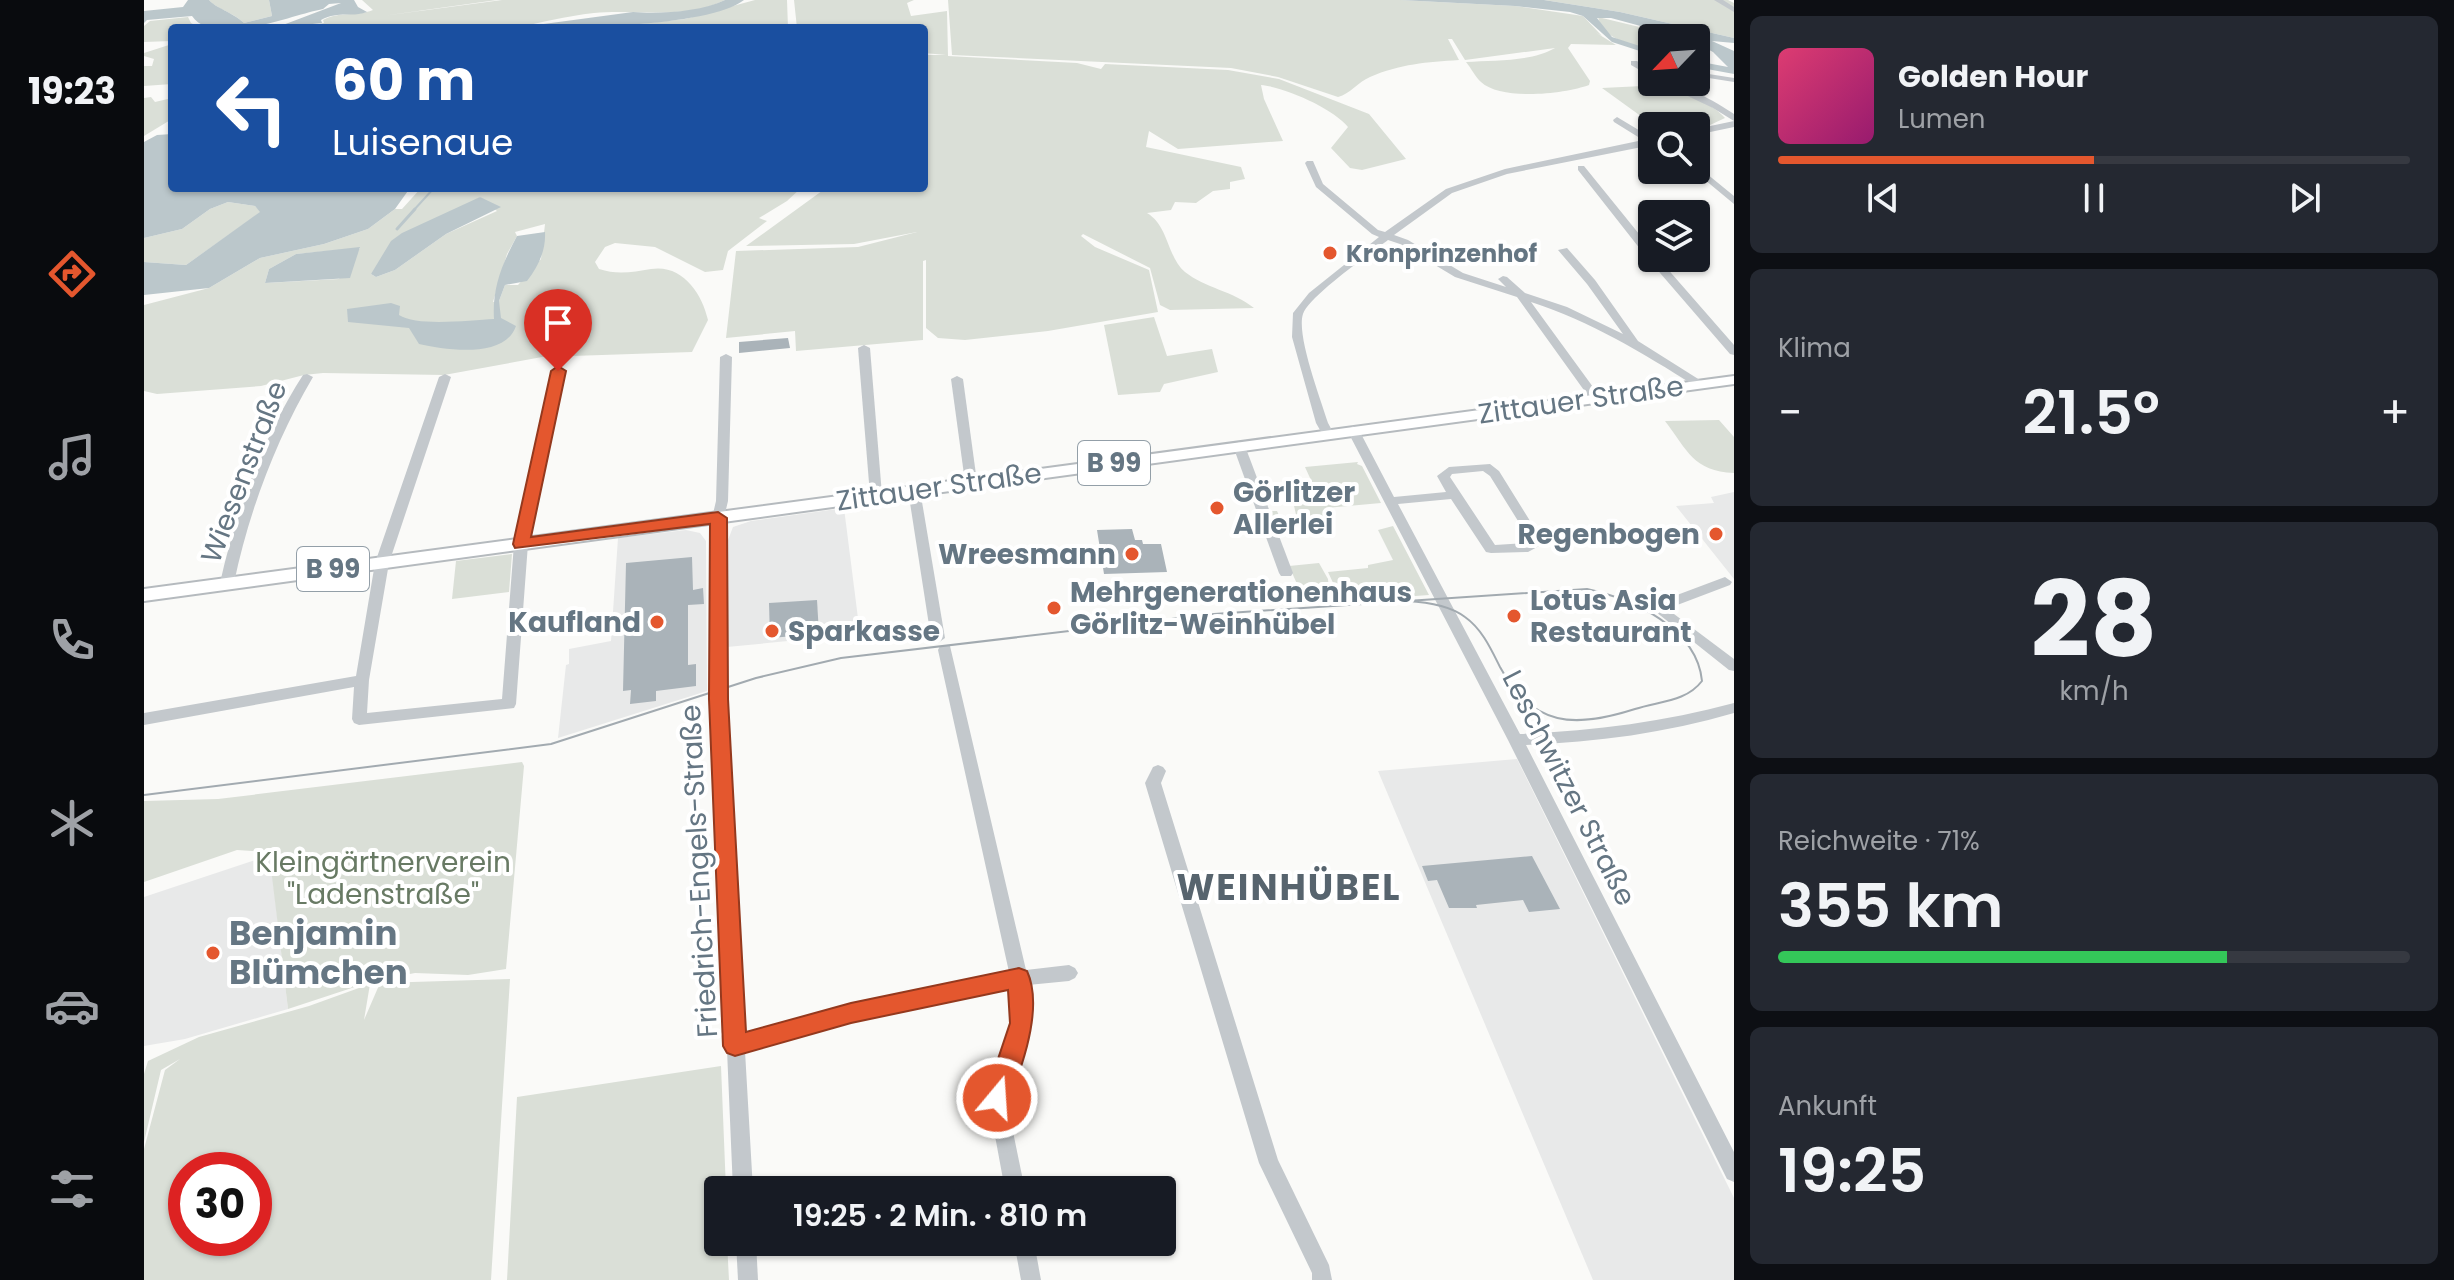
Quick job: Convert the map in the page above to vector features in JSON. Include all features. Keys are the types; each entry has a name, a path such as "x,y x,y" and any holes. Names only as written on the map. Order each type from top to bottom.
{"main road":[{"name":"Zittauer Straße","path":"144,595 1734,380"}],"street":[{"path":"1718,0 1734,10"},
{"path":"1634,63 1638,66"},
{"path":"1710,76 1734,80"},
{"path":"1694,96 1716,106 1734,121"},
{"path":"1617,120 1638,134"},
{"path":"1710,128 1734,121"},
{"path":"1328,434 1297,337 1298,313 1313,295 1449,191 1555,160 1638,144"},
{"path":"1310,163 1319,185 1356,219 1387,237 1404,242 1459,275 1563,309 1636,344 1699,384"},
{"path":"1581,168 1638,238"},
{"path":"1710,180 1734,201"},
{"path":"1563,250 1591,282 1636,344"},
{"path":"1666,272 1734,352"},
{"path":"1503,279 1520,294 1595,398"},
{"path":"864,348 876,495"},
{"name":"Friedrich-Engels-Straße","path":"726,357 722,501 718,518 719,699 742,1176"},
{"path":"445,377 382,563 362,680 359,719 509,704 521,544 558,371"},
{"name":"Wiesenstraße","path":"227,583 230,565 266,466 294,397 307,377"},
{"path":"957,379 971,482"},
{"name":"Leschwitzer Straße","path":"1353,430 1516,740 1734,1172"},
{"path":"1239,446 1286,573"},
{"path":"1486,467 1495,474 1534,537 1534,545 1528,548 1491,549 1454,495 1443,476 1449,471 1486,467"},
{"path":"914,490 942,644 1019,978 1021,1023 997,1098 1012,1176"},
{"path":"1390,501 1454,495"},
{"path":"1725,582 1666,604 1663,612 1734,666"},
{"path":"144,719 362,680"},
{"path":"1516,740 1625,732 1734,708"},
{"path":"1158,771 1153,783 1269,1163 1322,1272 1322,1280"},
{"path":"735,1046 851,1013 1019,978 1069,973"},
{"path":"747,1256 748,1280"},
{"path":"1027,1256 1031,1280"}],"shaded area":[{"path":"188,0 209,0 244,23 272,16 269,0 354,0 358,7 367,12 334,15 321,20 322,23 286,24 341,3 265,24 202,24 192,16 147,20 144,23 144,11 183,7"},
{"path":"725,0 744,0 726,9 668,21 544,24 633,12 655,13 704,7"},
{"path":"1400,0 1544,0 1673,24 1638,25 1611,18 1597,18 1612,37 1638,45 1638,50 1612,42 1583,16 1515,6"},
{"path":"1710,33 1734,38 1734,43 1712,41 1734,51 1734,74 1710,70 1710,64 1728,67 1710,50"},
{"path":"168,134 168,192 407,192 395,209 368,229 324,244 260,258 209,288 144,295 144,262 186,265 260,212 255,206 228,202 210,209 182,229 144,238 144,142 157,135"},
{"path":"480,197 501,207 446,234 395,270 376,277 371,274 391,241 402,233"},
{"path":"545,232 540,258 527,281 505,285 499,301 501,318 516,326 500,344 474,350 444,348 419,344 409,328 348,322 347,309 391,303 400,306 399,315 418,321 494,319 499,276 517,236"},
{"path":"360,247 350,278 265,283 269,269 296,254"},
{"name":"Regenbogen","path":"1734,492 1734,579 1676,506 1714,503 1711,497"},
{"path":"844,508 860,634 727,647 728,540 733,527 751,521"},
{"path":"686,530 700,533 706,541 707,691 558,738 569,649 611,641 618,538"},
{"path":"1517,759 1734,1198 1734,1280 1593,1280 1378,771"},
{"name":"Benjamin Blümchen","path":"270,855 288,1009 185,1039 144,1046 144,897"}],"green space":[{"path":"209,0 269,0 272,16 244,23"},
{"path":"362,0 497,0 382,16 502,0 725,0 694,10 594,13 534,24 319,24 335,16 373,10"},
{"path":"755,0 787,0 788,24 638,24 685,19"},
{"path":"794,0 914,0 907,3 911,16 947,11 948,56 1077,63 1101,69 1105,64 1228,70 1279,79 1369,114 1406,159 1362,170 1350,168 1331,148 1348,127 1341,120 1308,100 1261,85 1283,141 1178,149 1149,131 1146,147 1241,167 1245,179 1230,182 1230,189 1213,191 1196,203 1175,202 1171,210 1147,213 1160,226 1179,266 1185,272 1254,308 1170,310 1160,305 1150,268 1083,234 1081,236 1095,247 1149,270 1158,312 1048,331 965,340 938,338 926,328 926,260 923,261 923,340 796,351 795,331 726,338 736,251 858,247 917,232 854,244 746,246 820,192 928,192 928,55 946,55 928,53 928,24 797,24"},
{"path":"948,0 1400,0 1515,6 1583,16 1602,36 1595,32 1616,45 1571,44 1568,48 1590,81 1589,85 1550,93 1518,94 1490,88 1479,80 1466,62 1524,58 1555,48 1465,60 1452,39 1448,39 1459,60 1392,69 1366,79 1338,97 1278,77 1231,68 952,55"},
{"path":"1544,0 1728,0 1734,3 1734,38 1710,33 1710,24 1673,24"},
{"path":"188,17 193,24 168,24 168,41 144,42 144,26 150,21"},
{"path":"1598,17 1638,27 1638,46 1612,36"},
{"path":"168,45 168,84 144,86 144,66 152,66 154,59 144,56 144,53"},
{"path":"1638,86 1638,96 1689,96 1705,103 1725,118 1710,125 1710,112 1638,114 1602,88"},
{"path":"151,97 155,102 168,99 168,121 144,136 144,98"},
{"path":"417,192 797,192 759,218 767,221 728,251 723,270 705,272 655,247 615,243 605,247 595,262 599,269 612,272 672,271 689,282 701,300 708,320 692,352 542,357 444,375 323,373 261,386 157,394 144,391 144,305 209,288 260,258 324,244 368,229 395,209 402,209","holes":["480,197 497,211 446,234 395,270 376,277 371,274","545,224 541,259 518,285 505,285 499,301 493,302 507,254 517,236 515,232","360,248 339,279 265,283 269,269 296,254"]},
{"path":"228,202 255,206 261,212 186,265 144,262 144,238 182,229 210,209"},
{"path":"1154,317 1167,356 1212,349 1218,372 1164,384 1160,392 1118,395 1104,325"},
{"path":"1719,420 1734,437 1734,473 1700,464 1665,421"},
{"path":"1358,462 1381,503 1326,508 1331,520 1274,523 1270,511 1277,511 1281,520 1297,519 1292,497 1316,495 1320,500 1305,467"},
{"path":"1393,526 1429,595 1306,604 1289,566 1319,563 1328,579 1329,590 1352,594 1335,587 1328,572 1368,568 1368,565 1393,560 1378,530"},
{"path":"512,554 509,592 452,599 456,561"},
{"name":"Kleingärtnerverein \"Ladenstraße\"","path":"522,762 506,969 468,975 415,973 373,981 288,1009 269,852 237,850 144,882 144,801 218,799"},
{"path":"510,979 491,1280 144,1280 144,1149 165,1070 180,1059 161,1070 144,1142 144,1074 148,1061 199,1037 309,1006 370,984 364,1020 380,983"},
{"path":"721,1066 725,1176 704,1176 704,1256 728,1256 729,1280 507,1280 517,1097"}],"building":[{"path":"788,338 790,348 739,353 739,342"},
{"name":"Wreesmann","path":"1132,529 1135,540 1142,540 1143,544 1161,544 1167,572 1104,574 1097,530"},
{"name":"Kaufland","path":"692,557 693,590 703,588 704,604 688,605 688,665 696,664 696,686 656,691 656,701 630,704 631,690 623,691 626,563"},
{"path":"817,600 819,634 770,638 769,603"},
{"path":"1532,856 1560,909 1529,912 1523,900 1476,905 1477,908 1449,908 1437,880 1428,881 1422,866"}],"waterway":[{"path":"413,211 430,192"},
{"path":"397,229 415,209"}],"tram line":[{"path":"1587,589 1624,600 1676,631 1698,662 1702,681 1680,697 1613,715 1575,720 1557,718 1541,712 1513,687 1481,633 1465,617 1438,605 1407,601 1587,589"},
{"path":"144,795 551,744 756,678 841,658 1214,614 1407,601"}],"place":[{"name":"Kronprinzenhof","path":"1330,253"},
{"name":"Görlitzer Allerlei","path":"1217,508"},
{"name":"Regenbogen","path":"1716,534"},
{"name":"Wreesmann","path":"1132,554"},
{"name":"Mehrgenerationenhaus Görlitz-Weinhübel","path":"1054,608"},
{"name":"Lotus Asia Restaurant","path":"1514,616"},
{"name":"Kaufland","path":"657,622"},
{"name":"Sparkasse","path":"772,631"},
{"name":"Benjamin Blümchen","path":"213,953"}],"district":[{"name":"WEINHÜBEL","path":"1289,887"}],"route":[{"path":"558,371 521,544 718,518 719,699 735,1046 851,1013 1019,978 1021,1023 997,1098"}]}
